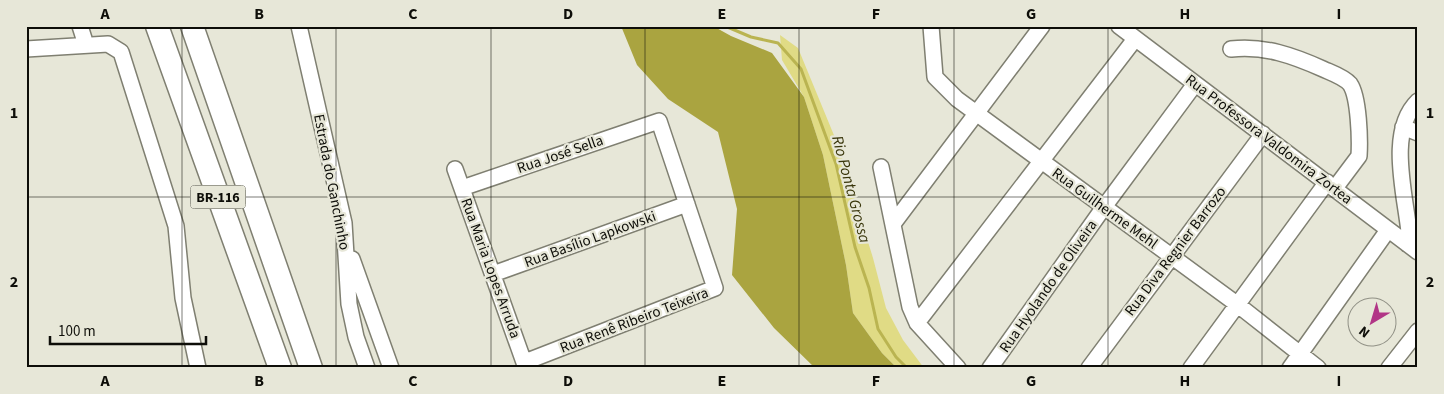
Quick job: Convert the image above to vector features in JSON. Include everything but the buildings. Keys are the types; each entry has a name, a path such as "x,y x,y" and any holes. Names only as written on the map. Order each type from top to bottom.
{"highway":[{"name":"BR-116","path":"158,26 280,368"},
{"name":"BR-116","path":"192,26 312,368"}],"street":[{"path":"80,26 86,45"},
{"name":"Estrada do Ganchinho","path":"299,26 347,244 349,304 356,337 367,368"},
{"name":"Rua Guilherme Mehl","path":"931,26 935,77 957,99 1238,305 1318,368"},
{"path":"893,224 975,112 1042,26"},
{"name":"Rua Professora Valdomira Zortea","path":"1119,26 1412,248"},
{"path":"917,323 1135,39"},
{"path":"26,49 108,44 121,52 176,226 184,298 198,368"},
{"path":"1191,368 1331,185 1359,156 1355,96 1350,84 1341,77 1291,55 1246,47 1231,49"},
{"name":"Rua Hyolando de Oliveira","path":"990,368 1104,207 1195,84"},
{"path":"1412,248 1399,149 1404,127 1412,106 1418,101"},
{"name":"Rua José Sella","path":"462,188 659,121 687,204"},
{"path":"1404,127 1418,133"},
{"name":"Rua Diva Regnier Barrozo","path":"1088,368 1263,134"},
{"path":"881,166 910,307 917,323 958,368"},
{"name":"Rua Maria Lopes Arruda","path":"455,169 526,365"},
{"name":"Rua Basílio Lapkowski","path":"493,274 687,204"},
{"name":"Rua Renê Ribeiro Teixeira","path":"526,365 715,288 687,204"},
{"path":"1290,368 1388,230"},
{"path":"347,244 391,368"},
{"path":"1389,368 1418,331"}],"shaded area":[{"path":"621,26 713,26 731,36 772,53 804,97 823,155 846,265 853,313 882,353 897,368 815,368 774,328 732,275 737,209 718,132 668,99 637,65"},
{"path":"780,35 798,48 838,145 873,258 886,308 903,340 924,368 897,368 882,353 853,313 846,265 823,155 804,97 782,60"}],"waterway":[{"name":"Rio Ponta Grossa","path":"725,26 751,37 778,43 801,69 836,164 855,247 869,288 878,329 896,357 907,368"}]}
